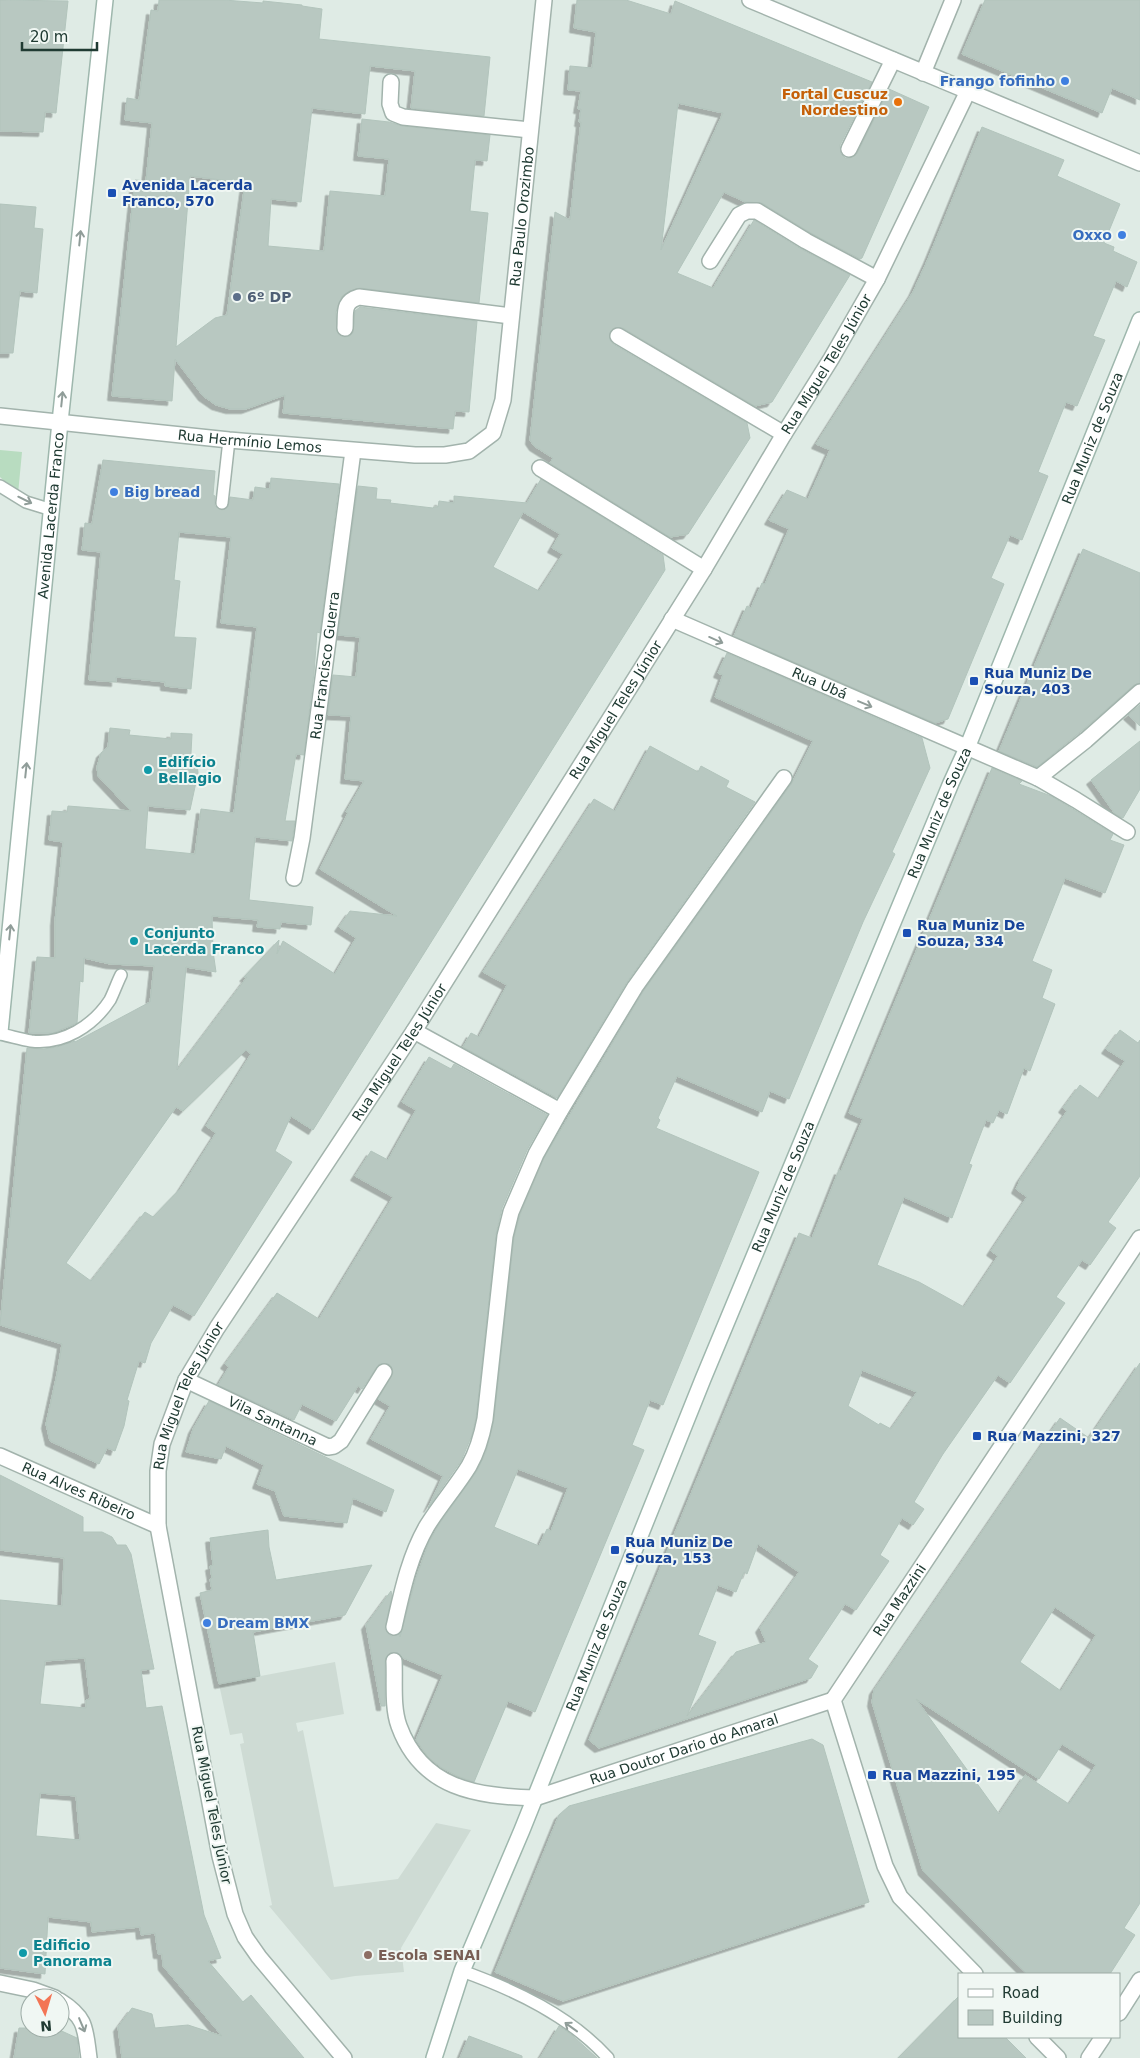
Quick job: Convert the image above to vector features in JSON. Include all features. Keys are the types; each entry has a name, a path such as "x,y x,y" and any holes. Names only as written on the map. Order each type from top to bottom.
{"street":[{"name":"Avenida Lacerda Franco","path":"0,1033 3,964 105,0"},
{"name":"Rua Paulo Orozimbo","path":"493,433 503,400 544,0"},
{"path":"750,0 1140,164"},
{"path":"924,73 953,0"},
{"path":"849,149 893,60"},
{"path":"391,82 390,104 394,113 403,117 530,130"},
{"name":"Rua Miguel Teles Júnior","path":"344,2058 258,1957 245,1937 235,1914 220,1856 158,1526 158,1471 162,1444 186,1380 217,1328 414,1031 704,569 831,359 877,279 968,91"},
{"path":"710,261 739,215 747,210 757,211 806,242 877,279"},
{"path":"345,328 346,305 350,300 359,297 511,316"},
{"name":"Rua Muniz de Souza","path":"434,2058 462,1972 535,1798 703,1379 967,748 1140,320"},
{"path":"618,336 784,434"},
{"name":"Rua Hermínio Lemos","path":"0,416 229,440 415,456 445,455 469,451 493,433"},
{"name":"Rua Francisco Guerra","path":"294,878 302,838 353,451"},
{"path":"540,468 704,569"},
{"name":"Rua Ubá","path":"672,620 1038,778 1127,832"},
{"path":"1038,778 1086,740 1140,692"},
{"path":"394,1627 413,1555 427,1526 470,1465 481,1438 485,1419 505,1236 511,1212 536,1154 634,987 784,778"},
{"path":"414,1031 560,1111"},
{"name":"Rua Mazzini","path":"833,1700 1140,1238"},
{"name":"Vila Santanna","path":"186,1380 328,1447 341,1442 384,1372"},
{"name":"Rua Alves Ribeiro","path":"0,1456 158,1526"},
{"name":"Rua Doutor Dario do Amaral","path":"394,1661 395,1704 399,1726 422,1765 433,1775 470,1791 500,1797 535,1798 833,1700"},
{"path":"833,1700 885,1866 900,1897 974,1973"},
{"path":"1120,2011 1140,1980"},
{"path":"0,1984 21,1988"},
{"path":"70,2007 75,2010 85,2026 89,2058"},
{"path":"1038,2038 1058,2058"},
{"path":"1090,2058 1102,2038"}],"lane":[{"path":"222,503 229,440"},
{"path":"0,486 26,502 52,510"},
{"path":"0,1033 31,1041 48,1041 68,1036 97,1017 110,999 121,974"},
{"path":"462,1972 504,1986 543,2006 597,2046 608,2058"}],"shaded area":[{"path":"335,1662 344,1714 296,1723 298,1732 303,1730 334,1887 398,1879 436,1823 471,1830 401,1948 404,1972 331,1980 269,1906 272,1905 240,1744 244,1743 242,1733 230,1735 219,1684"}],"green space":[{"path":"0,450 22,452 18,494 0,477"}],"building":[{"path":"0,0 68,1 56,113 45,112 43,132 0,131"},
{"path":"159,0 224,0 263,3 263,1 302,5 322,9 319,39 490,57 484,116 411,108 415,71 370,66 365,114 312,108 301,202 271,199 268,246 324,251 330,191 385,196 389,159 358,156 362,119 389,122 402,126 490,135 487,161 475,160 470,211 488,213 479,303 360,288 342,296 336,312 337,332 344,337 350,336 353,333 355,311 360,307 477,321 469,412 455,411 453,429 283,413 285,395 246,409 230,409 216,405 203,396 175,359 172,401 112,396 135,180 146,181 152,123 125,120 127,98 139,100 151,10 158,11","holes":["190,176 245,183 227,315 215,318 176,347"]},
{"path":"577,0 626,0 671,14 675,1 872,82 840,145 841,154 845,158 850,158 857,154 889,89 929,107 862,258 860,259 811,233 762,203 745,202 724,192 677,273 713,288 754,220 801,249 850,275 772,402 755,406 623,328 614,328 610,332 610,340 613,344 747,423 750,438 688,534 670,537 550,463 553,458 534,446 530,440 555,212 570,220 581,122 579,122 581,109 578,109 581,91 568,90 570,66 592,68 596,32 574,28","holes":["678,103 723,113 661,250"]},
{"path":"985,0 1140,0 1140,100 1112,88 1102,113 962,54"},
{"path":"982,127 1064,160 1057,176 1120,204 1104,243 1114,247 1113,251 1137,262 1127,287 1116,281 1093,336 1105,340 1077,406 1066,402 1038,472 1048,476 1022,540 1010,535 991,578 1004,584 948,719 935,723 734,636 747,606 751,608 762,583 765,584 789,529 769,520 787,490 808,499 830,450 816,444 913,292"},
{"path":"0,204 36,207 34,228 43,229 37,293 20,291 13,353 0,353"},
{"path":"103,460 215,471 213,495 215,496 215,506 222,510 228,507 230,497 253,500 255,487 270,489 271,478 339,484 320,633 317,632 304,755 296,754 285,821 295,821 292,841 255,837 249,900 313,907 311,925 281,922 280,929 257,927 258,920 212,916 216,972 186,967 177,1070 247,977 244,977 279,940 277,954 283,941 335,974 356,938 339,927 350,911 397,916 320,869 348,813 346,812 364,781 345,779 351,716 328,715 333,675 356,677 360,637 338,635 358,486 377,488 376,499 391,500 390,503 433,508 438,507 439,501 454,503 454,496 527,503 541,479 663,555 665,570 313,1130 291,1116 275,1151 292,1162 194,1316 173,1305 151,1343 145,1363 139,1361 127,1400 129,1401 124,1426 115,1451 107,1448 99,1464 50,1441 46,1424 62,1344 0,1325 27,1048 44,1049 75,1042 150,1002 154,966 110,964 84,958 83,982 80,981 77,1023 53,1033 29,1033 37,957 55,958 55,921 63,842 49,840 52,811 67,812 68,806 131,811 98,776 97,767 101,753 108,747 110,728 130,730 129,735 171,739 171,733 192,734 191,753 197,763 198,773 190,810 148,806 145,849 195,854 201,809 234,813 257,627 221,623 231,537 179,532 174,580 180,581 174,637 196,638 191,689 165,686 165,682 116,677 116,682 89,680 101,552 82,550 85,523 92,524","holes":["523,512 560,534 552,548 563,554 539,591 493,567","246,1050 251,1054 206,1126 216,1133 181,1188 153,1217 145,1212 91,1281 66,1263 176,1107 183,1111"]},
{"path":"1083,549 1140,573 1140,683 1134,685 1037,767 999,751"},
{"path":"727,653 922,738 930,768 892,852 895,854 863,922 789,1099 770,1091 762,1112 677,1076 658,1118 660,1120 656,1128 759,1172 663,1405 650,1400 632,1445 644,1450 535,1712 508,1701 474,1782 442,1768 428,1757 416,1740 443,1675 403,1658 398,1653 390,1653 385,1661 385,1706 381,1706 366,1625 391,1591 392,1596 385,1629 391,1636 400,1634 400,1637 416,1578 429,1542 440,1523 477,1471 486,1452 494,1420 514,1238 520,1215 544,1158 643,992 792,783 813,741 715,697 723,675 718,673","holes":["518,1469 568,1488 551,1531 547,1529 539,1546 494,1527"]},
{"path":"1140,705 1140,726 1128,715"},
{"path":"1140,741 1140,789 1123,818 1115,814 1091,780"},
{"path":"650,746 698,772 701,766 729,781 726,787 755,802 627,982 557,1098 463,1047 471,1033 479,1037 507,985 483,972 594,799 615,811"},
{"path":"992,768 1022,781 1019,784 1051,796 1113,834 1110,840 1124,845 1105,893 1065,878 1032,961 1052,970 1042,998 1055,1004 1030,1071 1024,1068 1007,1114 999,1110 993,1123 986,1120 969,1164 972,1165 952,1218 904,1197 877,1265 919,1282 964,1307 998,1256 991,1251 1027,1197 1016,1189 1021,1178 1067,1111 1063,1108 1080,1085 1099,1099 1125,1061 1106,1049 1120,1030 1138,1043 1140,1040 1140,1176 1108,1222 1116,1228 1090,1265 1082,1260 1056,1297 1065,1303 1010,1383 998,1375 943,1454 914,1502 924,1509 913,1525 902,1518 880,1555 889,1561 856,1610 845,1604 808,1659 818,1666 811,1678 599,1748 589,1740 799,1233 812,1238 839,1170 841,1171 863,1119 849,1113","holes":["862,1370 917,1392 891,1429 880,1423 879,1425 848,1406","758,1544 799,1572 760,1628 766,1642 736,1652 687,1716 716,1642 698,1635 718,1585 736,1592 744,1572 747,1574"]},
{"path":"429,1057 451,1069 454,1064 547,1115 527,1150 502,1208 496,1234 476,1418 472,1435 461,1461 428,1508 443,1476 371,1439 390,1406 378,1399 393,1373 389,1364 379,1364 362,1389 358,1386 336,1421 302,1404 294,1420 218,1385 229,1367 225,1364 277,1293 319,1319 393,1197 355,1176 371,1151 388,1160 416,1110 402,1102"},
{"path":"1140,1363 1140,1903 1124,1928 1135,1935 1111,1973 1026,1973 923,1871 872,1702 874,1690 1060,1418 1089,1438","holes":["1055,1607 1096,1635 1061,1691 1020,1662","916,1699 1039,1779 1062,1744 1096,1765 1069,1804 1025,1775 999,1814"]},
{"path":"209,1401 394,1490 386,1512 353,1498 347,1523 284,1516 275,1491 257,1484 264,1465 226,1446 221,1459 186,1452 193,1429"},
{"path":"0,1475 83,1517 83,1532 102,1532 112,1537 117,1545 126,1545 131,1554 154,1669 141,1670 146,1708 162,1706 204,1915 221,1958 208,1961 243,2002 251,1995 304,2058 122,2058 118,2027 132,2008 152,2014 155,2028 188,2025 222,2036 163,1966 162,1954 158,1954 155,1933 141,1935 140,1927 92,1932 91,1922 48,1917 45,1974 0,1968 0,1600 62,1606 64,1558 0,1550","holes":["85,1658 90,1699 86,1700 86,1708 40,1704 45,1661","40,1793 76,1796 80,1840 36,1836"]},
{"path":"268,1530 269,1547 276,1580 372,1565 345,1615 253,1632 260,1676 219,1684 200,1593 212,1590 210,1566 213,1565 210,1538"},
{"path":"812,1739 823,1745 869,1902 563,2001 495,1972 559,1815 569,1806"},
{"path":"958,1997 958,2038 1006,2038 1026,2058 898,2058"},
{"path":"559,2026 572,2035 597,2058 540,2058"},
{"path":"19,2028 20,2038 70,2038 70,2035 77,2038 79,2058 14,2058"},
{"path":"469,2036 522,2056 522,2058 460,2058"}],"place":[{"name":"Frango fofinho","path":"1065,81"},
{"name":"Fortal Cuscuz Nordestino","path":"898,102"},
{"name":"Avenida Lacerda Franco, 570","path":"112,193"},
{"name":"Oxxo","path":"1122,235"},
{"name":"6º DP","path":"237,297"},
{"name":"Big bread","path":"114,492"},
{"name":"Rua Muniz De Souza, 403","path":"974,681"},
{"name":"Edifício Bellagio","path":"148,770"},
{"name":"Rua Muniz De Souza, 334","path":"907,933"},
{"name":"Conjunto Lacerda Franco","path":"134,941"},
{"name":"Rua Mazzini, 327","path":"977,1436"},
{"name":"Rua Muniz De Souza, 153","path":"615,1550"},
{"name":"Dream BMX","path":"207,1623"},
{"name":"Rua Mazzini, 195","path":"872,1775"},
{"name":"Edificio Panorama","path":"23,1953"},
{"name":"Escola SENAI","path":"368,1955"}]}
